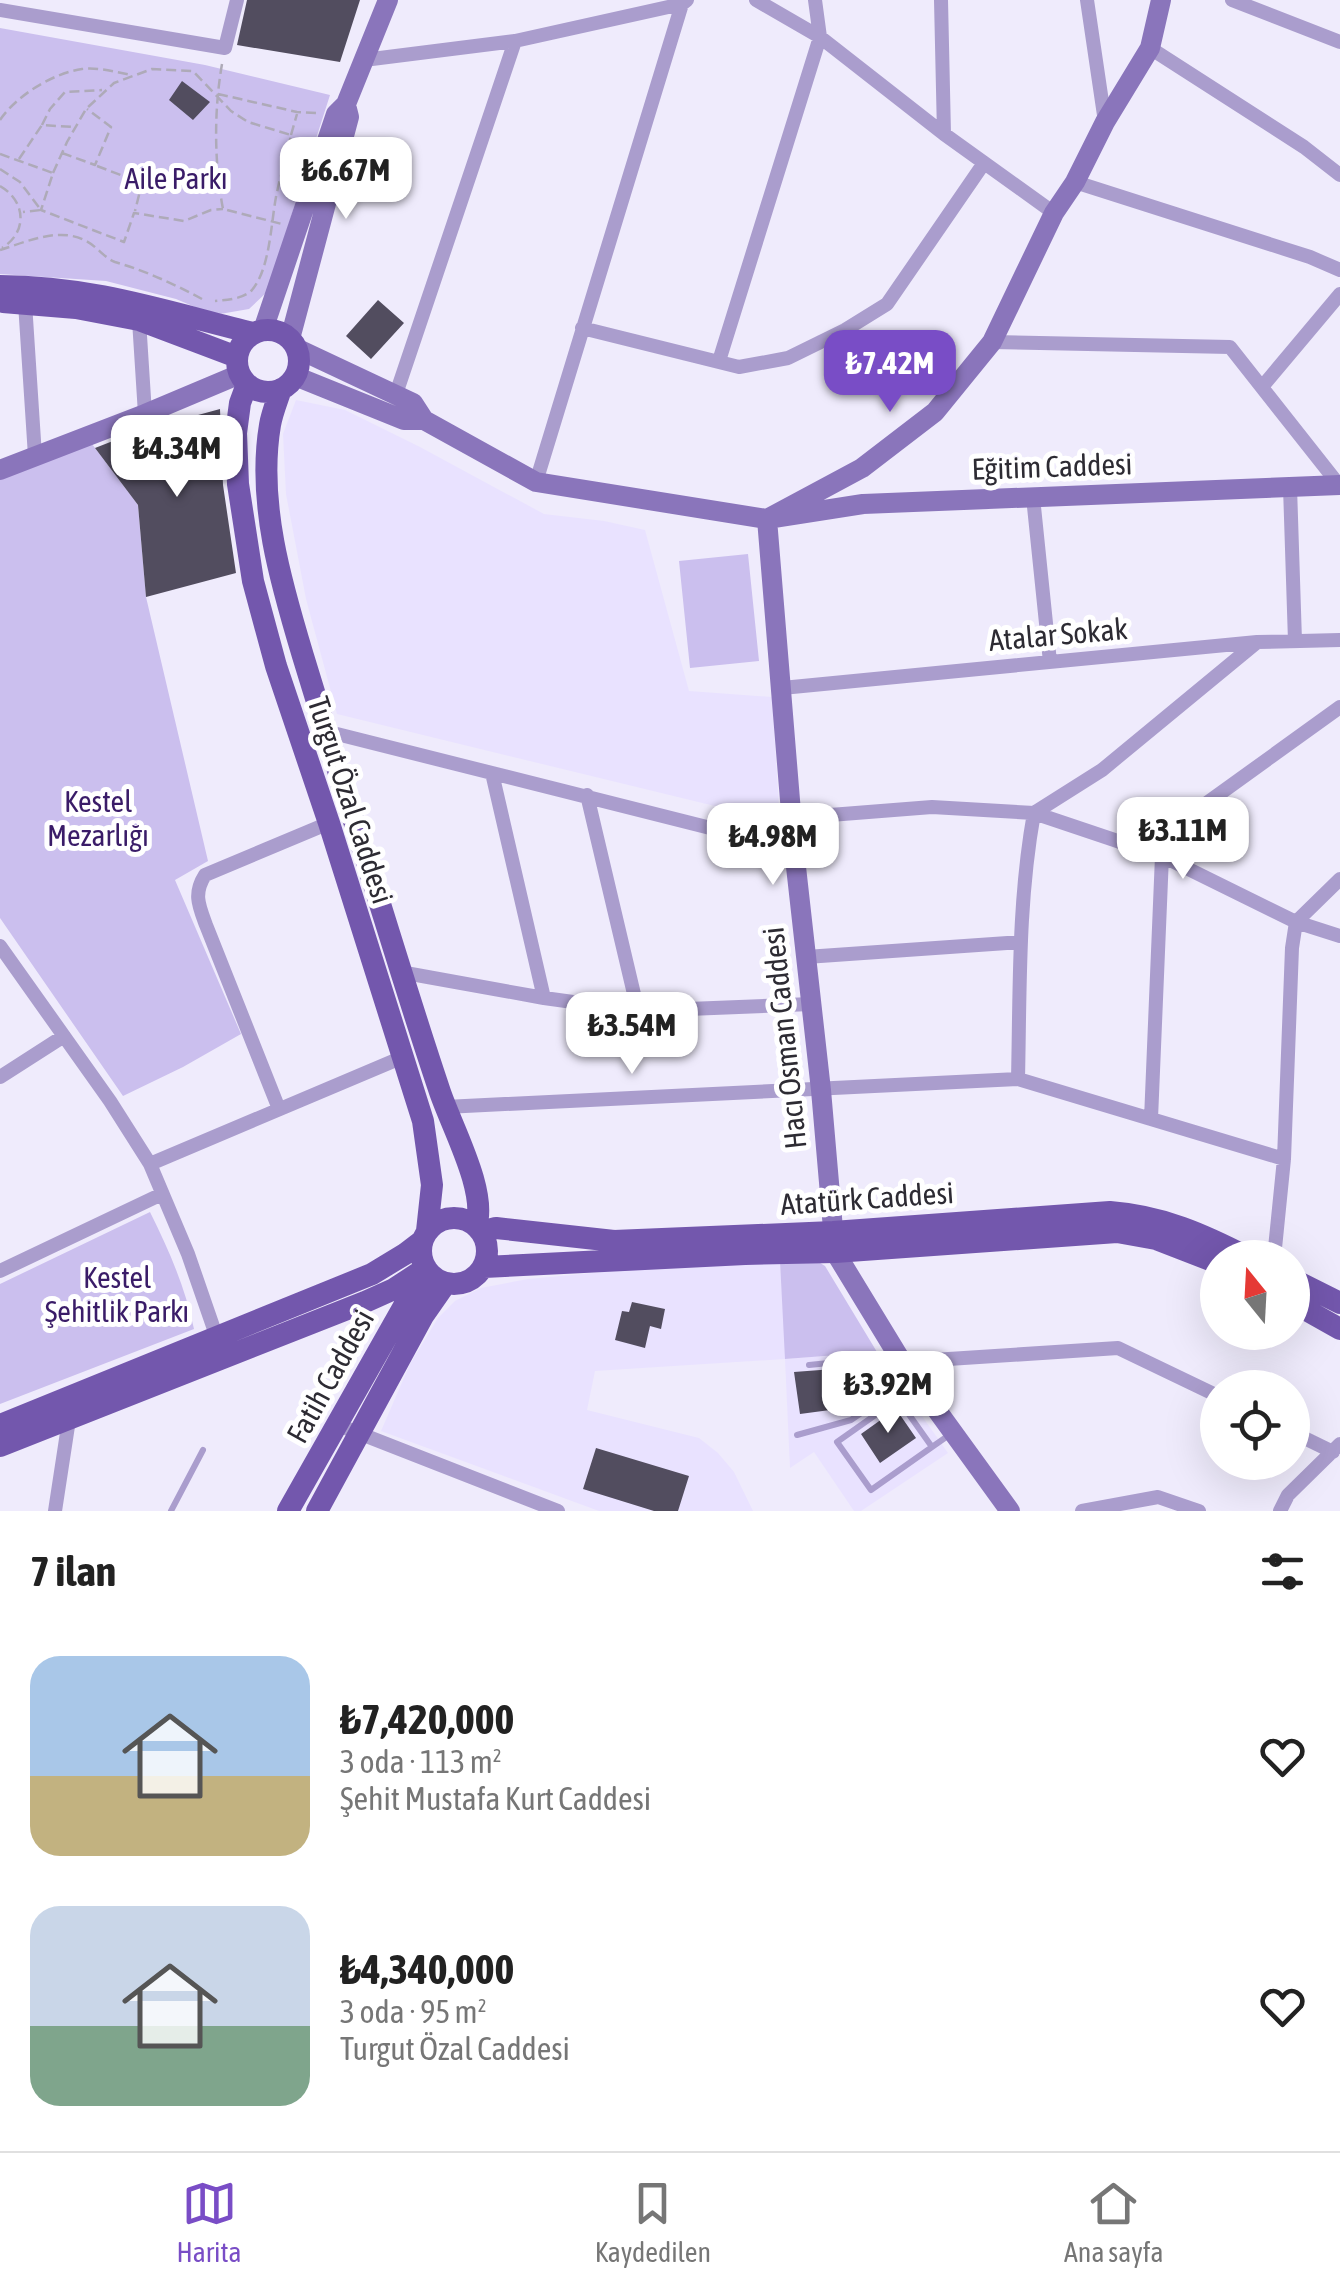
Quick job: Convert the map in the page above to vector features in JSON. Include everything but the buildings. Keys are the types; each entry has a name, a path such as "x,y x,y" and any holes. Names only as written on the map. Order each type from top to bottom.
{"main road":[{"path":"258,332 341,109 388,0"},
{"path":"767,518 862,468 935,412 992,342 1054,212 1150,48 1161,0"},
{"path":"0,302 76,308 139,320 241,372 262,391 271,392 288,382 298,366 293,343 349,116 341,109"},
{"path":"0,286 104,295 258,332"},
{"path":"241,372 245,339 258,332 282,333 293,343 413,403 424,420 536,482"},
{"path":"0,470 146,414 241,372"},
{"name":"Turgut Özal Caddesi","path":"241,372 236,433 238,484 250,565 276,666 423,1121 432,1185 424,1236"},
{"path":"288,382 404,420 424,420"},
{"name":"Turgut Özal Caddesi","path":"288,382 270,426 268,468 270,522 280,576 400,972 470,1169 479,1208 479,1229"},
{"name":"Eğitim Caddesi","path":"536,482 767,518 863,504 1340,486"},
{"name":"Hacı Osman Caddesi","path":"767,518 794,848 834,1242"},
{"name":"Atatürk Caddesi","path":"834,1242 1110,1212 1142,1214 1215,1240"},
{"path":"0,1446 216,1336 372,1274 406,1254 435,1224 456,1217 479,1229 487,1245 484,1266 477,1276 457,1284 434,1275 421,1252 424,1236"},
{"name":"Atatürk Caddesi","path":"479,1229 614,1241 745,1245"},
{"name":"Atatürk Caddesi","path":"484,1266 745,1245 1117,1232 1156,1238 1200,1256"},
{"path":"834,1242 908,1369 1010,1511"},
{"path":"0,1425 69,1408 434,1275"},
{"name":"Fatih Caddesi","path":"317,1511 348,1430 408,1299 434,1275"},
{"path":"1310,1289 1340,1303"},
{"path":"1310,1312 1340,1328"},
{"name":"Fatih Caddesi","path":"288,1511 348,1430"}],"street":[{"path":"0,10 225,48 237,0"},
{"path":"756,0 820,37 944,134 1054,212"},
{"path":"719,360 820,37 815,0"},
{"path":"941,0 944,134"},
{"path":"1088,0 1104,122"},
{"path":"1232,0 1340,42"},
{"path":"364,60 515,41 685,2"},
{"path":"536,482 685,2"},
{"path":"396,394 515,41"},
{"path":"1150,48 1340,175"},
{"path":"582,328 739,367 788,358 887,304 984,162"},
{"path":"1075,182 1340,270"},
{"path":"1262,387 1340,294"},
{"path":"26,302 34,456"},
{"path":"139,320 146,414"},
{"path":"992,342 1230,347 1340,486"},
{"path":"1290,487 1295,642"},
{"path":"1033,497 1050,662"},
{"name":"Atalar Sokak","path":"782,688 1257,642 1340,640"},
{"path":"1018,1079 1021,942 1027,852 1034,813 1102,770 1257,642"},
{"path":"1150,1119 1162,856 1193,813 1340,707"},
{"path":"326,731 794,848"},
{"path":"492,773 544,998"},
{"path":"588,795 638,1011"},
{"path":"792,818 932,807 1034,813 1162,856 1296,922 1340,936"},
{"path":"278,1110 196,900 198,886 205,875 328,824"},
{"path":"1276,1240 1284,1159 1296,922 1340,879"},
{"path":"806,958 1021,942"},
{"path":"0,946 150,1164 188,1254 216,1336"},
{"path":"400,972 638,1011 811,1004"},
{"path":"0,1077 64,1036"},
{"path":"150,1164 404,1057"},
{"path":"445,1107 1018,1079 1284,1159"},
{"path":"0,1271 162,1194"},
{"path":"908,1369 1118,1348 1200,1387"},
{"path":"55,1511 69,1408"},
{"path":"348,1430 558,1511"},
{"path":"1280,1511 1288,1495 1336,1448 1310,1439"},
{"path":"1082,1511 1158,1497 1198,1511"}],"lane":[{"path":"809,1365 868,1359 875,1392"},
{"path":"870,1371 908,1369"},
{"path":"798,1436 852,1420 908,1369"},
{"path":"932,1446 898,1399 837,1442 871,1490 953,1432"},
{"path":"170,1511 203,1450"}],"path":[{"path":"223,209 216,94 225,48"},
{"path":"0,120 28,94 56,77 84,69 134,75"},
{"path":"41,210 53,173 86,108 114,83 152,69 193,71 248,122 291,135"},
{"path":"19,161 64,92 106,90"},
{"path":"216,94 298,112 341,109"},
{"path":"86,108 111,127 95,166"},
{"path":"0,250 56,234 82,238 110,261 131,266 209,302 232,300 250,292 258,280 298,112"},
{"path":"42,125 75,128"},
{"path":"0,154 53,173"},
{"path":"21,212 41,210 124,242 142,183 62,154"},
{"path":"0,169 20,182 41,210"},
{"path":"0,186 12,194 21,212 21,224 16,236 0,250"},
{"path":"134,213 184,221 223,209 298,227"}],"shaded area":[{"path":"296,400 345,410 544,514 645,530 689,691 772,697 780,822 337,714 306,599 286,494 283,434"},
{"path":"780,1261 786,1359 877,1352 948,1453 861,1511 854,1511 814,1452 790,1468 785,1359 595,1371 587,1410 699,1438 734,1472 753,1511 599,1511 381,1431 410,1364 438,1318 455,1301 481,1288 528,1279 615,1271"}],"green space":[{"name":"Aile Parkı","path":"0,28 205,65 330,95 267,292 249,309 214,315 176,299 106,281 0,274"},
{"name":"Kestel Mezarlığı","path":"92,444 138,505 146,597 208,861 175,880 241,1034 123,1096 0,918 0,479"},
{"path":"748,554 759,661 690,668 679,561"},
{"name":"Kestel Şehitlik Parkı","path":"150,1212 176,1269 194,1329 0,1404 0,1284"},
{"path":"780,1261 817,1261 825,1266 877,1352 785,1359"}]}
